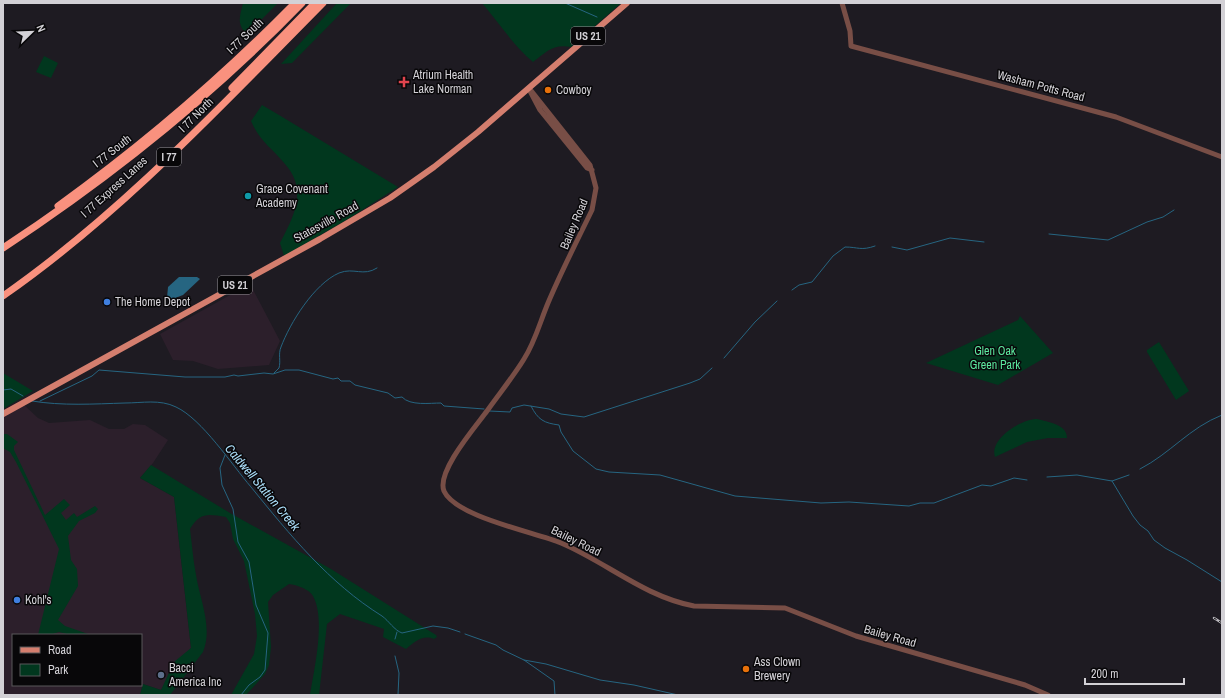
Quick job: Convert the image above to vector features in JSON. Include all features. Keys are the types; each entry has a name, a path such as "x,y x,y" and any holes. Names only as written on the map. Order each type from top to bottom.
{"highway":[{"name":"I-77 South","path":"228,68 295,3"},
{"name":"I 77 Express Lanes","path":"3,248 78,198 136,154 205,96 302,3"},
{"name":"I 77 Express Lanes","path":"3,290 73,238 127,192 315,3"},
{"name":"I 77 North","path":"3,296 66,249 130,195 323,3"},
{"path":"228,68 267,38"},
{"name":"I 77 South","path":"3,243 118,161 228,68"}],"main road":[{"name":"Statesville Road","path":"3,414 373,208 448,156 627,3"}],"street":[{"name":"Washam Potts Road","path":"842,3 850,31 852,46 1116,116 1222,157"},
{"name":"Bailey Road","path":"529,88 590,165 596,188 592,210 524,358 454,457 443,480 443,487 447,496 464,509 514,528 539,535 573,549 619,575 681,604 694,606 786,608 856,636 1025,685 1048,695"}],"shaded area":[{"path":"250,284 280,341 269,365 218,369 193,361 173,360 160,334"},
{"path":"22,403 38,418 49,423 90,420 109,429 124,429 133,424 145,425 168,440 153,463 140,478 174,497 191,648 161,690 143,684 140,695 3,695 3,414"}],"green space":[{"path":"243,3 278,3 247,34 241,27 240,23"},
{"path":"337,3 351,3 292,63 281,64"},
{"path":"482,3 621,3 571,47 564,46 554,48 533,62 513,41"},
{"path":"44,56 58,63 51,78 36,72"},
{"path":"262,105 398,187 348,219 284,256 280,243 294,213 297,193 296,184 292,174 285,164 254,128 251,121"},
{"name":"Glen Oak Green Park","path":"1020,316 1053,353 998,385 926,363 1018,320"},
{"path":"1159,342 1189,391 1176,400 1147,352 1147,350"},
{"path":"3,373 33,391 3,409"},
{"path":"1037,419 1056,424 1064,430 1067,438 1048,438 1027,442 995,457 994,450 1001,437 1015,426 1023,422"},
{"path":"3,434 7,434 18,442 14,446 14,450 45,515 64,499 70,505 61,513 66,520 74,513 77,517 95,506 98,509 95,513 79,521 68,536 71,560 77,569 78,586 58,620 65,626 88,634 67,634 59,632 52,634 38,634 59,549 16,462 10,452 3,448"},
{"path":"151,465 230,513 331,569 437,637 434,639 426,637 422,638 415,641 406,649 383,637 384,629 340,614 327,624 319,695 310,695 318,645 319,618 317,606 309,591 299,586 289,584 273,595 268,602 271,647 269,665 265,674 246,695 231,695 254,654 257,636 255,614 244,561 233,539 230,523 226,517 209,515 201,517 190,529 195,569 206,623 206,643 203,652 170,695 140,695 143,684 161,690 174,662 191,648 174,497 140,478"}],"water":[{"path":"179,277 197,277 200,279 183,295 170,300 167,298 168,287"}],"waterway":[{"path":"565,3 597,17"},
{"path":"1049,234 1108,240 1147,222 1163,217 1174,210"},
{"path":"892,247 907,250 950,238 984,242"},
{"path":"792,290 799,285 812,282 833,256 845,247 863,249 875,246"},
{"path":"274,373 279,368 280,350 285,337 304,305 312,295 330,278 339,273 344,271 367,272 377,268"},
{"path":"724,358 755,322 777,301"},
{"path":"489,411 510,412 512,408 524,405 549,409 561,414 584,417 690,383 700,379 712,368"},
{"path":"40,401 92,376 99,370 185,377 225,377 264,373 273,374 285,370 299,370 333,379 338,378 341,381 350,381 355,385 388,393 395,398 402,397 410,402 441,403 444,406 484,409"},
{"name":"Caldwell Station Creek","path":"3,390 11,389 23,396"},
{"name":"Caldwell Station Creek","path":"32,401 55,404 157,402 176,407 196,421 216,443 280,523 311,557 345,589 382,616 396,630 402,633 433,626 448,628 460,632"},
{"path":"531,406 539,418 545,422 559,425 561,432 573,451 596,469 609,472 660,475 735,496 821,503 849,502 909,506 920,503 934,503 982,485 991,486 1014,478 1027,480"},
{"path":"1140,469 1151,463 1210,420 1222,415"},
{"path":"225,455 220,468 222,485 233,509 238,542 249,562 256,605 268,633 265,670 260,677 249,685 241,695"},
{"path":"1047,477 1077,475 1112,481 1129,475"},
{"path":"1112,481 1133,516 1140,525 1148,531 1154,540 1222,582"},
{"path":"395,639 397,632"},
{"name":"Caldwell Station Creek","path":"465,634 496,645 524,660 554,681 555,695"},
{"path":"395,656 399,673 398,695"},
{"path":"524,660 546,664 600,680 634,685 678,695"}],"railway":[{"path":"1214,618 1222,623"}],"place":[{"name":"Atrium Health Lake Norman","path":"404,82"},
{"name":"Cowboy","path":"548,90"},
{"name":"Grace Covenant Academy","path":"248,196"},
{"name":"The Home Depot","path":"107,302"},
{"name":"Kohl's","path":"17,600"},
{"name":"Ass Clown Brewery","path":"746,669"},
{"name":"Bacci America Inc","path":"161,675"}]}
